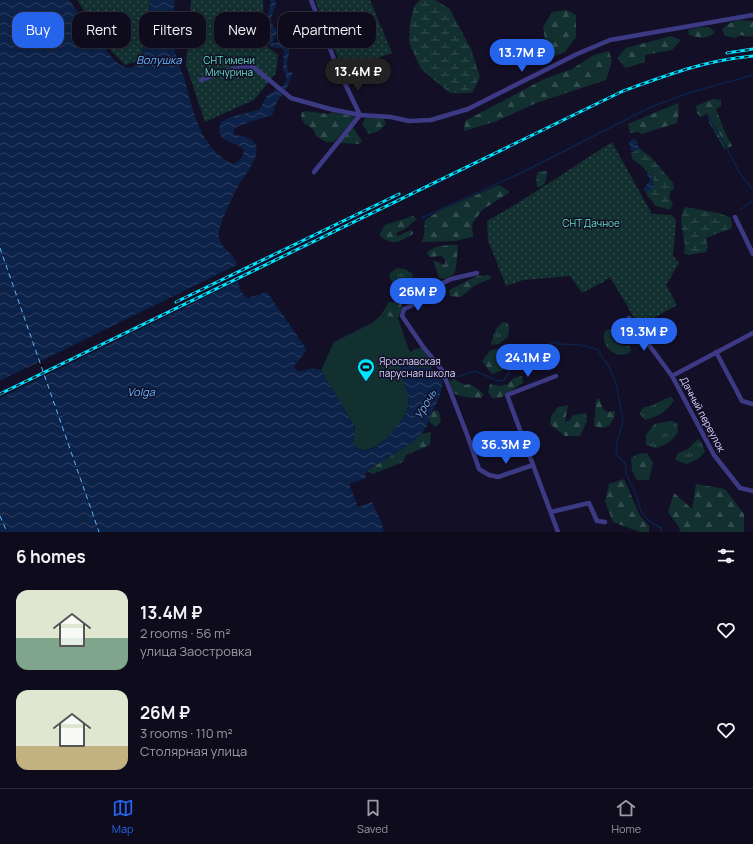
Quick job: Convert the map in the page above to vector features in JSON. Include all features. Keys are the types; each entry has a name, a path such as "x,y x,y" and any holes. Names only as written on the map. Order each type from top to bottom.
{"street":[{"path":"311,0 338,69 360,115"},
{"path":"201,80 229,70 252,66 288,97 330,109 360,115 391,117 409,121 431,120 468,109 577,54 610,40 753,15"},
{"path":"314,172 360,115"},
{"path":"735,217 753,254"},
{"path":"477,273 451,279 439,284 423,300 404,309 402,316 424,348 442,370 479,469 489,475 498,477 533,465"},
{"name":"Дачный переулок","path":"628,318 672,376 714,456 740,488 753,491"},
{"path":"672,376 753,333"},
{"path":"716,352 742,401 753,404"},
{"path":"556,376 507,395 558,532"},
{"path":"551,512 590,503 597,521 605,522"}],"green space":[{"path":"77,0 150,0 149,12 139,12 139,48 143,48 140,60 125,65 109,48 131,48 131,12 85,12"},
{"name":"СНТ имени Мичурина","path":"191,0 263,0 263,12 214,12 214,48 269,48 278,55 276,73 254,100 205,122 186,65 187,48 206,48 206,12 190,12"},
{"path":"315,0 370,0 375,12 320,12"},
{"path":"420,0 435,0 449,8 471,49 480,77 472,93 450,93 421,69 409,43 410,23 414,6"},
{"path":"567,10 576,15 576,37 565,52 553,57 546,44 543,27 552,12"},
{"path":"376,14 392,53 343,70 334,48 376,48"},
{"path":"737,20 753,21 753,36 748,37 741,35 735,38 725,36 722,29 728,24"},
{"path":"700,27 709,27 715,32 712,35 703,38 689,35 688,30"},
{"path":"671,36 681,40 672,50 645,55 645,62 626,68 617,58 626,48"},
{"path":"609,51 612,61 606,80 536,103 497,121 464,131 465,121 544,79 572,69 594,55"},
{"path":"713,99 721,100 721,106 716,109 732,146 724,149 709,122 708,113 701,117 697,113 696,106"},
{"path":"678,103 679,112 677,123 642,134 638,132 630,133 628,124"},
{"path":"306,111 328,114 332,112 355,118 334,142 326,142 316,136 314,130 304,123 301,117 302,112"},
{"path":"365,118 383,118 386,123 379,130 369,134 362,124"},
{"path":"353,127 362,141 359,144 340,143"},
{"name":"СНТ Дачное","path":"612,142 652,214 672,215 676,221 673,256 679,263 666,285 677,305 639,326 610,277 582,293 570,276 523,280 506,286 488,240 487,221 518,203"},
{"path":"639,148 651,157 673,183 674,190 671,190 669,198 673,203 670,210 656,206 646,194 653,179 642,166 632,159 631,153"},
{"path":"547,171 546,179 544,184 537,187 536,177 538,172"},
{"path":"499,185 510,192 482,210 472,224 473,237 455,241 422,242 425,220 441,210"},
{"path":"685,207 719,213 731,218 732,228 706,238 708,248 706,252 688,255 684,253 685,247 681,225 682,213"},
{"path":"413,216 417,219 405,229 396,233 398,236 411,230 414,233 405,239 393,242 384,239 379,235 385,225"},
{"path":"458,245 456,268 454,274 445,279 439,278 433,260 445,265 445,259 441,256 429,257 427,252 435,247"},
{"path":"397,268 405,269 413,274 411,283 413,289 408,292 400,292 392,283 389,274"},
{"path":"488,275 492,278 474,286 461,297 450,296 449,290 477,276"},
{"path":"389,302 398,302 402,304 398,318 381,315"},
{"name":"Ярославская парусная школа","path":"381,315 398,318 409,350 411,352 415,349 421,348 433,364 431,368 420,368 407,361 400,370 409,397 408,406 405,413 401,421 388,437 380,444 364,450 356,448 353,443 355,427 321,370 334,342 372,323"},
{"path":"503,322 508,323 508,337 499,344 491,345 495,332"},
{"path":"612,329 611,338 619,345 630,346 631,351 620,355 610,350 604,341 604,335 606,330"},
{"path":"500,349 506,353 508,359 503,370 492,374 482,361 490,351"},
{"path":"522,376 523,383 500,398 492,398 488,392 490,384 502,386 514,378"},
{"path":"454,379 465,385 470,384 484,394 481,398 477,398 453,393 449,381"},
{"path":"671,397 674,400 665,411 658,415 645,420 639,413 644,407"},
{"path":"599,398 603,409 607,412 615,411 615,416 609,426 602,428 594,426 596,400"},
{"path":"568,405 565,421 569,421 573,415 586,413 587,421 580,436 565,436 550,424 551,416 558,407"},
{"path":"435,410 439,412 441,422 436,427 429,422 432,412"},
{"path":"671,421 677,423 678,432 671,440 656,448 646,445 646,435 654,424"},
{"path":"431,432 430,445 406,455 403,462 373,474 366,471 405,447 421,434"},
{"path":"698,439 702,443 705,452 698,459 687,464 675,460 678,453 688,449"},
{"path":"647,453 653,463 649,480 637,480 632,470 631,458 638,454"},
{"path":"624,479 640,516 649,526 649,532 640,532 613,522 605,501 609,484"},
{"path":"696,484 725,489 744,514 744,532 678,532 681,530 668,512 674,493 692,509"}],"water":[{"name":"Volga","path":"0,0 69,0 78,12 72,12 72,48 105,48 113,59 124,67 133,67 139,60 143,48 174,48 195,115 205,139 213,149 233,164 241,159 244,150 223,138 219,129 221,122 230,117 260,109 267,95 283,86 286,80 286,75 283,70 284,51 281,48 289,48 287,68 288,71 293,73 287,87 277,102 272,115 238,126 234,129 234,134 254,142 256,152 253,163 228,207 220,227 219,236 220,241 235,260 238,270 239,287 244,295 248,298 267,292 307,350 294,366 297,371 304,371 312,368 321,370 355,427 353,443 356,448 368,450 379,445 392,432 406,413 409,403 400,370 401,361 407,361 420,368 431,368 442,378 439,399 426,428 420,435 399,452 368,469 365,474 366,478 349,484 358,507 372,502 384,532 0,532"},
{"name":"Volga","path":"150,0 175,0 174,12 149,12"},
{"name":"Volga","path":"270,0 275,0 276,4 271,18 271,23 277,32 273,43 278,43 278,48 270,45 271,34 270,12 269,12"},
{"path":"632,139 636,140 639,148 634,152 631,150 629,143"},
{"path":"649,173 653,179 654,188 646,192 643,190 650,181 647,174"}],"pier":[{"path":"239,264 240,280 0,398 0,381"}],"waterway":[{"path":"422,218 523,172 653,106 692,92 753,75"},
{"path":"707,115 725,144 739,172 753,190"},
{"path":"740,210 753,200"},
{"name":"Урочь","path":"441,379 461,376 475,371 498,381 504,380 510,371 511,364 522,362 554,342 559,344 580,345 597,349 610,368 617,387 623,422 617,441 616,454 626,464 626,473 638,500 641,512 649,521 661,528 661,532"}],"ferry route":[{"path":"0,248 99,532"},
{"path":"0,516 7,532"}],"railway":[{"path":"727,53 753,49"},
{"path":"0,394 623,91 671,74 703,65 753,56"},
{"path":"176,302 399,194"}],"place":[{"name":"Ярославская парусная школа","path":"366,382"}],"water label":[{"name":"Волушка","path":"159,59"}]}
